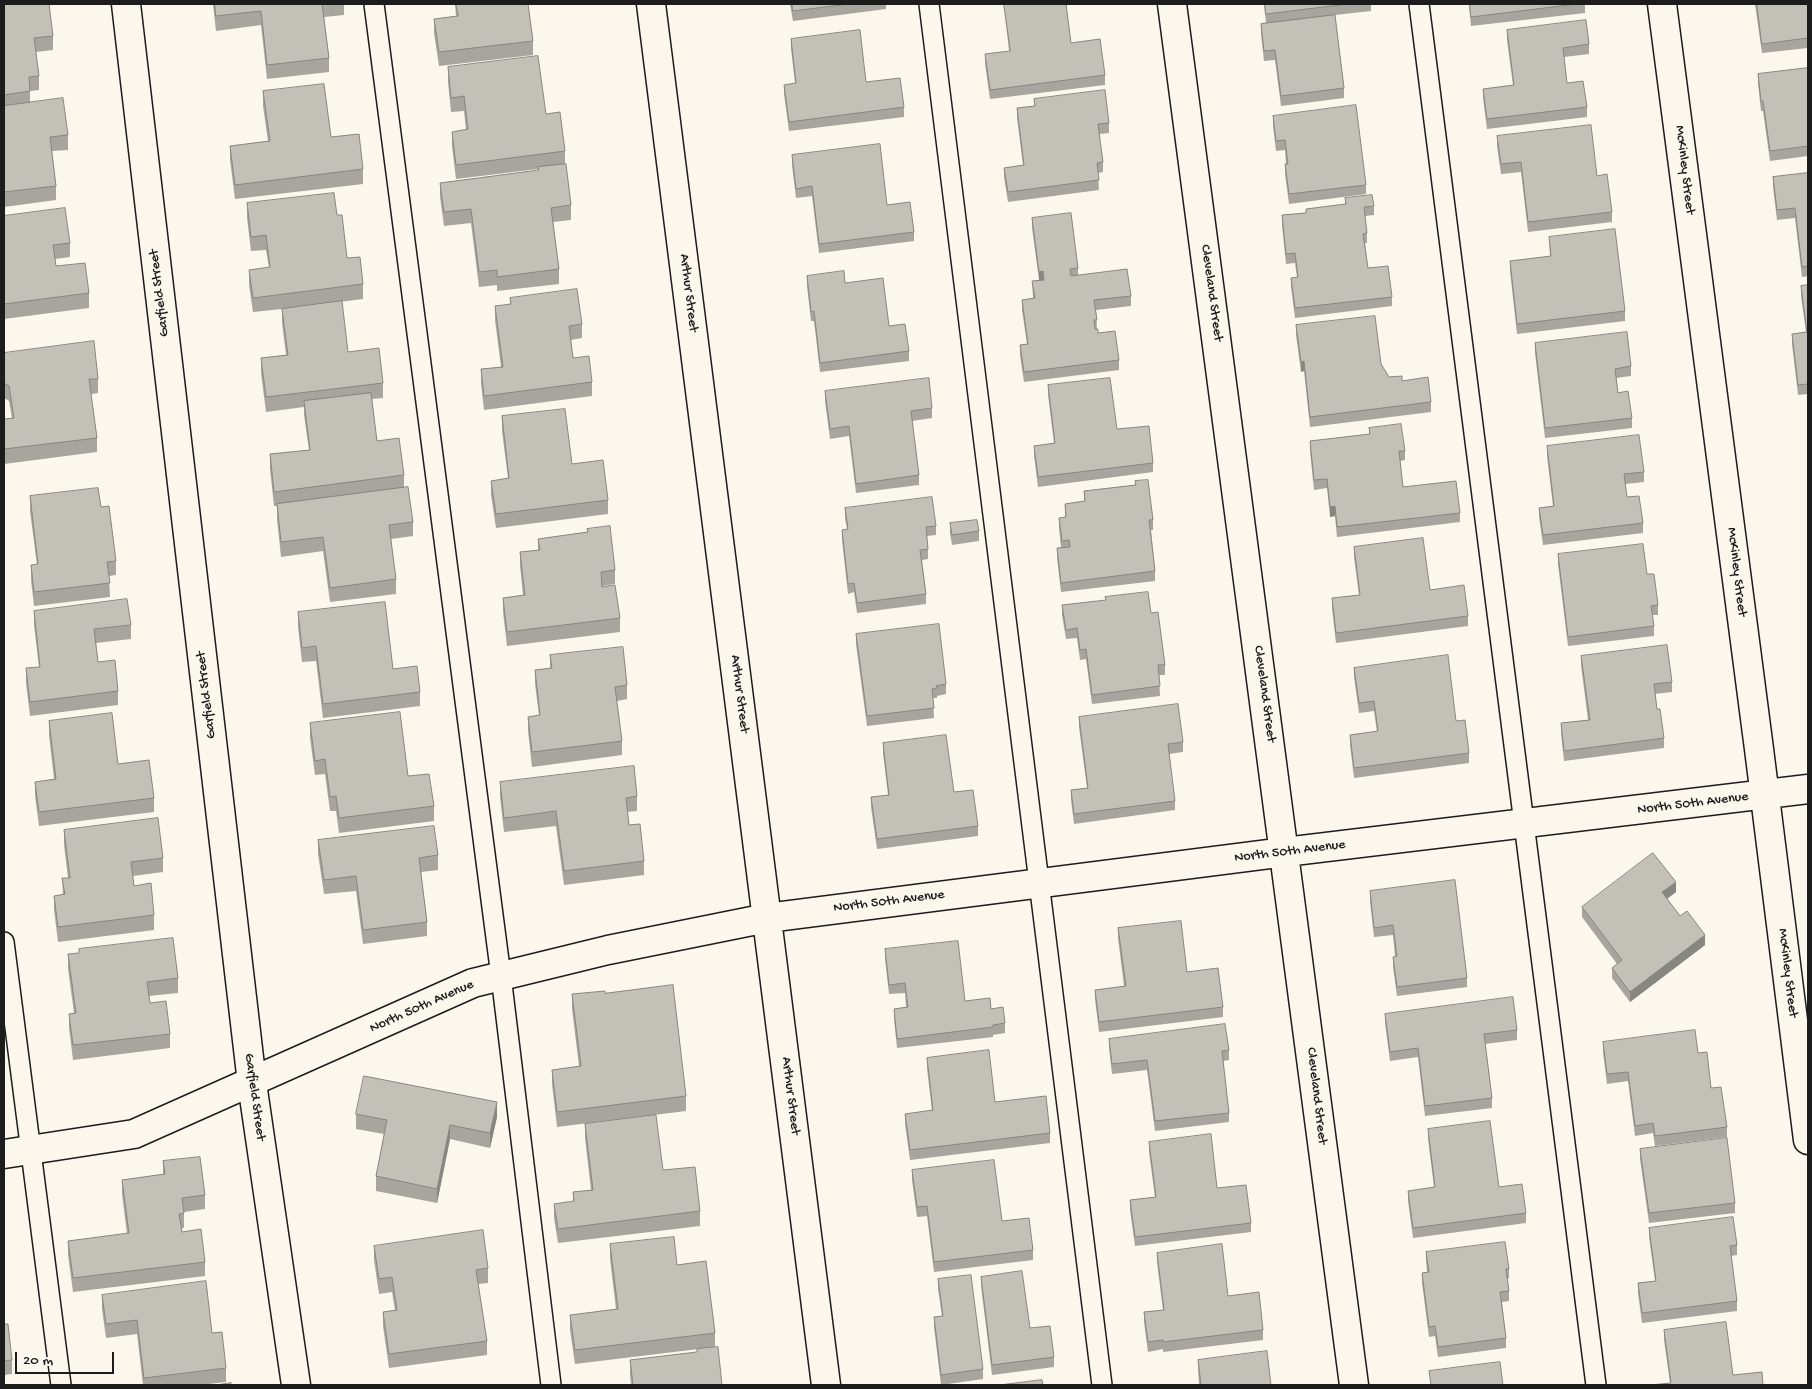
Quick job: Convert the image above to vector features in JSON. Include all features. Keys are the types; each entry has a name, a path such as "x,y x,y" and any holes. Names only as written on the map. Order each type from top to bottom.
{"street":[{"name":"Garfield Street","path":"126,4 252,1083 296,1385"},
{"name":"Arthur Street","path":"651,4 826,1385"},
{"name":"Cleveland Street","path":"1172,4 1354,1385"},
{"name":"McKinley Street","path":"1662,4 1808,1140"},
{"name":"North 50th Avenue","path":"4,1154 134,1134 473,983 608,950 768,918 1284,852 1808,790"}],"lane":[{"path":"374,4 501,976 552,1385"},
{"path":"929,4 1102,1385"},
{"path":"1419,4 1596,1385"},
{"path":"4,942 61,1385"}],"building":[{"path":"4,4 49,4 53,36 34,38 39,76 29,77 30,91 4,95"},
{"path":"215,4 322,4 329,58 267,65 261,11 216,16"},
{"path":"456,4 528,4 533,41 439,52 434,19 458,16"},
{"path":"792,4 849,4 793,11"},
{"path":"1004,4 1066,4 1071,43 1100,39 1105,75 990,90 985,54 1010,51"},
{"path":"1265,4 1348,4 1266,14"},
{"path":"1470,4 1577,4 1471,17"},
{"path":"1757,4 1808,4 1808,38 1762,44"},
{"path":"1335,15 1344,88 1281,96 1275,50 1264,51 1261,24"},
{"path":"1586,20 1589,44 1563,48 1567,83 1583,81 1587,107 1487,119 1483,89 1514,85 1507,30"},
{"path":"860,30 866,82 900,78 904,107 789,122 784,85 796,83 791,39"},
{"path":"538,56 546,114 560,112 565,151 456,165 452,132 468,129 464,96 451,98 448,67"},
{"path":"1808,68 1808,146 1770,151 1758,74"},
{"path":"324,84 331,137 359,134 363,169 235,185 230,146 270,141 263,91"},
{"path":"1105,90 1109,123 1098,124 1103,162 1097,163 1099,180 1008,192 1004,168 1024,165 1017,108 1035,106 1034,99"},
{"path":"63,98 68,135 50,137 56,186 4,192 4,106"},
{"path":"1356,105 1366,185 1289,194 1285,164 1288,164 1285,140 1276,141 1273,116"},
{"path":"1591,125 1597,176 1607,174 1612,212 1528,222 1521,162 1501,164 1497,136"},
{"path":"880,144 887,205 910,202 914,232 819,244 812,186 796,189 792,155"},
{"path":"566,164 571,205 551,208 559,269 497,277 497,270 479,272 471,209 444,212 440,183 539,170 538,167"},
{"path":"1808,173 1808,266 1802,267 1795,208 1777,210 1773,177"},
{"path":"334,193 337,215 342,215 347,258 360,257 363,284 253,298 249,270 270,267 266,235 251,237 247,203"},
{"path":"1372,195 1374,206 1364,207 1367,233 1363,234 1368,268 1388,266 1392,297 1295,308 1291,278 1298,277 1295,253 1286,254 1282,215 1306,213 1306,209 1346,204 1345,198"},
{"path":"65,208 70,243 53,245 56,266 85,263 89,293 4,304 4,216"},
{"path":"1071,213 1078,268 1070,269 1071,276 1127,269 1131,296 1094,300 1097,320 1094,320 1095,329 1098,329 1098,333 1115,331 1119,360 1024,372 1020,345 1028,344 1022,300 1035,298 1032,281 1044,280 1043,271 1039,272 1032,218"},
{"path":"1615,229 1625,311 1517,324 1510,261 1551,256 1549,237"},
{"path":"844,271 845,283 883,278 889,326 905,324 909,351 820,363 814,311 811,312 807,276"},
{"path":"1808,285 1808,384 1798,385 1792,334 1807,332 1801,286"},
{"path":"577,289 582,324 569,326 573,358 589,356 592,382 484,396 481,369 503,367 495,306 511,304 510,298"},
{"path":"342,301 348,352 379,348 383,383 266,397 261,358 288,355 282,309"},
{"path":"1375,316 1381,364 1389,377 1402,376 1402,381 1428,377 1431,402 1310,417 1304,361 1301,362 1296,325"},
{"path":"1627,332 1631,366 1615,369 1618,393 1628,391 1632,418 1545,428 1535,343"},
{"path":"94,341 98,379 89,379 97,438 4,449 4,419 14,418 9,386 4,383 4,353"},
{"path":"929,378 932,408 911,411 919,475 856,484 849,426 830,429 825,391"},
{"path":"1110,378 1117,429 1149,426 1153,463 1038,477 1034,446 1055,443 1048,385"},
{"path":"371,393 377,441 399,438 404,475 274,492 270,454 310,450 304,401"},
{"path":"565,409 572,464 603,460 608,500 496,514 491,481 509,478 502,416"},
{"path":"1401,424 1405,451 1399,451 1403,487 1456,481 1460,513 1337,527 1335,506 1330,507 1327,479 1314,480 1310,441 1370,434 1369,428"},
{"path":"1639,435 1644,472 1624,474 1627,497 1639,496 1643,523 1543,535 1539,508 1554,506 1547,446"},
{"path":"1148,480 1153,520 1149,520 1155,571 1061,583 1057,548 1070,547 1069,540 1062,541 1059,518 1066,517 1065,504 1085,501 1084,491 1136,485 1135,481"},
{"path":"408,487 413,522 389,525 396,579 330,588 323,537 281,542 277,504"},
{"path":"98,488 101,507 109,506 116,561 107,562 110,583 34,592 31,565 38,564 30,496"},
{"path":"932,497 936,526 926,527 928,549 920,550 926,594 857,603 854,583 848,584 842,530 848,529 845,508"},
{"path":"977,520 979,531 952,535 950,523"},
{"path":"610,526 615,570 601,572 602,587 615,585 620,618 507,632 503,598 525,595 520,552 540,550 538,539 588,532 587,529"},
{"path":"1423,538 1430,590 1464,585 1468,616 1336,633 1332,598 1360,595 1354,547"},
{"path":"1643,544 1647,574 1654,574 1658,605 1651,606 1654,626 1568,637 1558,554"},
{"path":"1148,592 1151,613 1158,612 1165,665 1158,665 1160,686 1092,695 1086,649 1080,650 1077,628 1066,630 1062,605 1106,600 1105,597"},
{"path":"127,599 131,625 94,629 98,662 115,660 118,691 30,702 26,668 40,667 34,611"},
{"path":"385,602 393,669 417,666 420,692 323,704 316,646 302,648 298,612"},
{"path":"939,624 946,684 932,689 934,708 867,716 856,634"},
{"path":"1667,645 1672,682 1654,684 1657,709 1660,709 1664,738 1564,751 1561,723 1590,720 1581,656"},
{"path":"623,647 627,685 615,687 622,741 532,752 528,717 540,715 535,670 552,668 550,655"},
{"path":"1448,655 1456,721 1465,720 1469,753 1354,768 1350,735 1378,731 1374,701 1359,703 1354,668"},
{"path":"1178,704 1183,742 1168,744 1175,801 1074,814 1071,790 1088,788 1079,717"},
{"path":"400,712 408,776 429,774 434,806 339,818 336,796 330,797 325,759 315,761 310,723"},
{"path":"112,713 118,764 149,760 154,798 39,812 35,782 56,779 49,721"},
{"path":"946,735 954,792 973,790 978,826 877,839 871,797 889,795 883,743"},
{"path":"634,766 637,796 626,798 629,825 640,824 644,861 564,871 556,811 504,818 500,782"},
{"path":"158,818 163,858 131,862 134,886 151,883 154,915 58,927 54,896 65,894 62,878 70,878 64,830"},
{"path":"434,826 438,855 419,858 427,922 363,930 356,876 324,880 318,840"},
{"path":"1653,853 1676,882 1662,892 1680,916 1687,911 1705,935 1630,992 1612,968 1622,960 1582,907"},
{"path":"1455,880 1467,978 1397,987 1393,957 1397,956 1393,925 1374,928 1370,891"},
{"path":"1181,921 1187,972 1218,968 1223,1007 1099,1022 1095,990 1126,986 1118,928"},
{"path":"173,938 178,978 147,982 150,1003 166,1001 170,1034 73,1045 69,1014 76,1013 68,954 79,953 79,949"},
{"path":"958,941 965,1001 990,998 991,1009 1003,1007 1005,1023 993,1025 993,1027 897,1039 894,1009 908,1007 905,983 889,985 885,949"},
{"path":"673,985 686,1096 557,1112 552,1070 581,1066 572,994 605,991 605,993"},
{"path":"1513,997 1517,1030 1484,1034 1492,1098 1425,1106 1418,1048 1390,1052 1385,1014"},
{"path":"1225,1024 1229,1050 1222,1051 1229,1113 1155,1121 1147,1060 1112,1064 1109,1039"},
{"path":"1695,1030 1698,1053 1707,1052 1711,1088 1721,1087 1727,1127 1655,1136 1653,1123 1635,1126 1628,1072 1607,1074 1603,1042"},
{"path":"989,1050 995,1102 1046,1096 1050,1133 910,1150 905,1114 933,1110 927,1058"},
{"path":"364,1076 497,1102 490,1133 450,1125 437,1189 376,1176 387,1120 356,1114"},
{"path":"656,1115 663,1170 695,1167 700,1211 558,1229 554,1204 574,1201 573,1192 593,1190 585,1124"},
{"path":"1490,1121 1499,1187 1522,1184 1526,1213 1413,1228 1408,1191 1435,1187 1428,1129"},
{"path":"1211,1134 1217,1188 1246,1185 1251,1223 1135,1237 1130,1200 1156,1197 1149,1142"},
{"path":"1727,1138 1735,1203 1649,1213 1640,1149"},
{"path":"200,1157 205,1195 182,1198 184,1213 179,1214 182,1232 201,1229 205,1262 73,1278 68,1241 129,1233 122,1180 165,1174 163,1161"},
{"path":"994,1160 1002,1221 1029,1218 1033,1250 934,1262 927,1206 917,1207 912,1170"},
{"path":"1733,1217 1737,1245 1730,1246 1737,1301 1642,1313 1638,1283 1656,1281 1649,1228"},
{"path":"483,1230 488,1268 476,1270 487,1341 389,1354 383,1312 397,1310 392,1277 379,1279 374,1246"},
{"path":"674,1237 677,1265 706,1261 715,1333 575,1350 570,1315 618,1309 610,1244"},
{"path":"1505,1242 1509,1269 1506,1269 1509,1291 1500,1292 1506,1338 1438,1347 1435,1326 1429,1327 1422,1273 1429,1272 1426,1252"},
{"path":"1222,1244 1228,1296 1259,1292 1263,1330 1163,1342 1163,1340 1148,1342 1144,1312 1164,1310 1157,1253"},
{"path":"1022,1271 1030,1328 1050,1326 1054,1357 992,1365 981,1277"},
{"path":"971,1275 983,1369 941,1375 934,1317 943,1316 938,1279"},
{"path":"206,1281 212,1333 222,1332 226,1368 144,1378 137,1320 106,1324 102,1295"},
{"path":"1726,1322 1733,1375 1762,1372 1763,1385 1650,1385 1671,1383 1664,1330"},
{"path":"4,1324 8,1324 12,1360 4,1361"},
{"path":"718,1347 722,1385 633,1385 630,1360 697,1352 697,1349"},
{"path":"1267,1351 1271,1385 1201,1385 1198,1360"},
{"path":"1500,1362 1503,1385 1431,1385 1429,1371"},
{"path":"1042,1380 1043,1385 1000,1385"}]}
